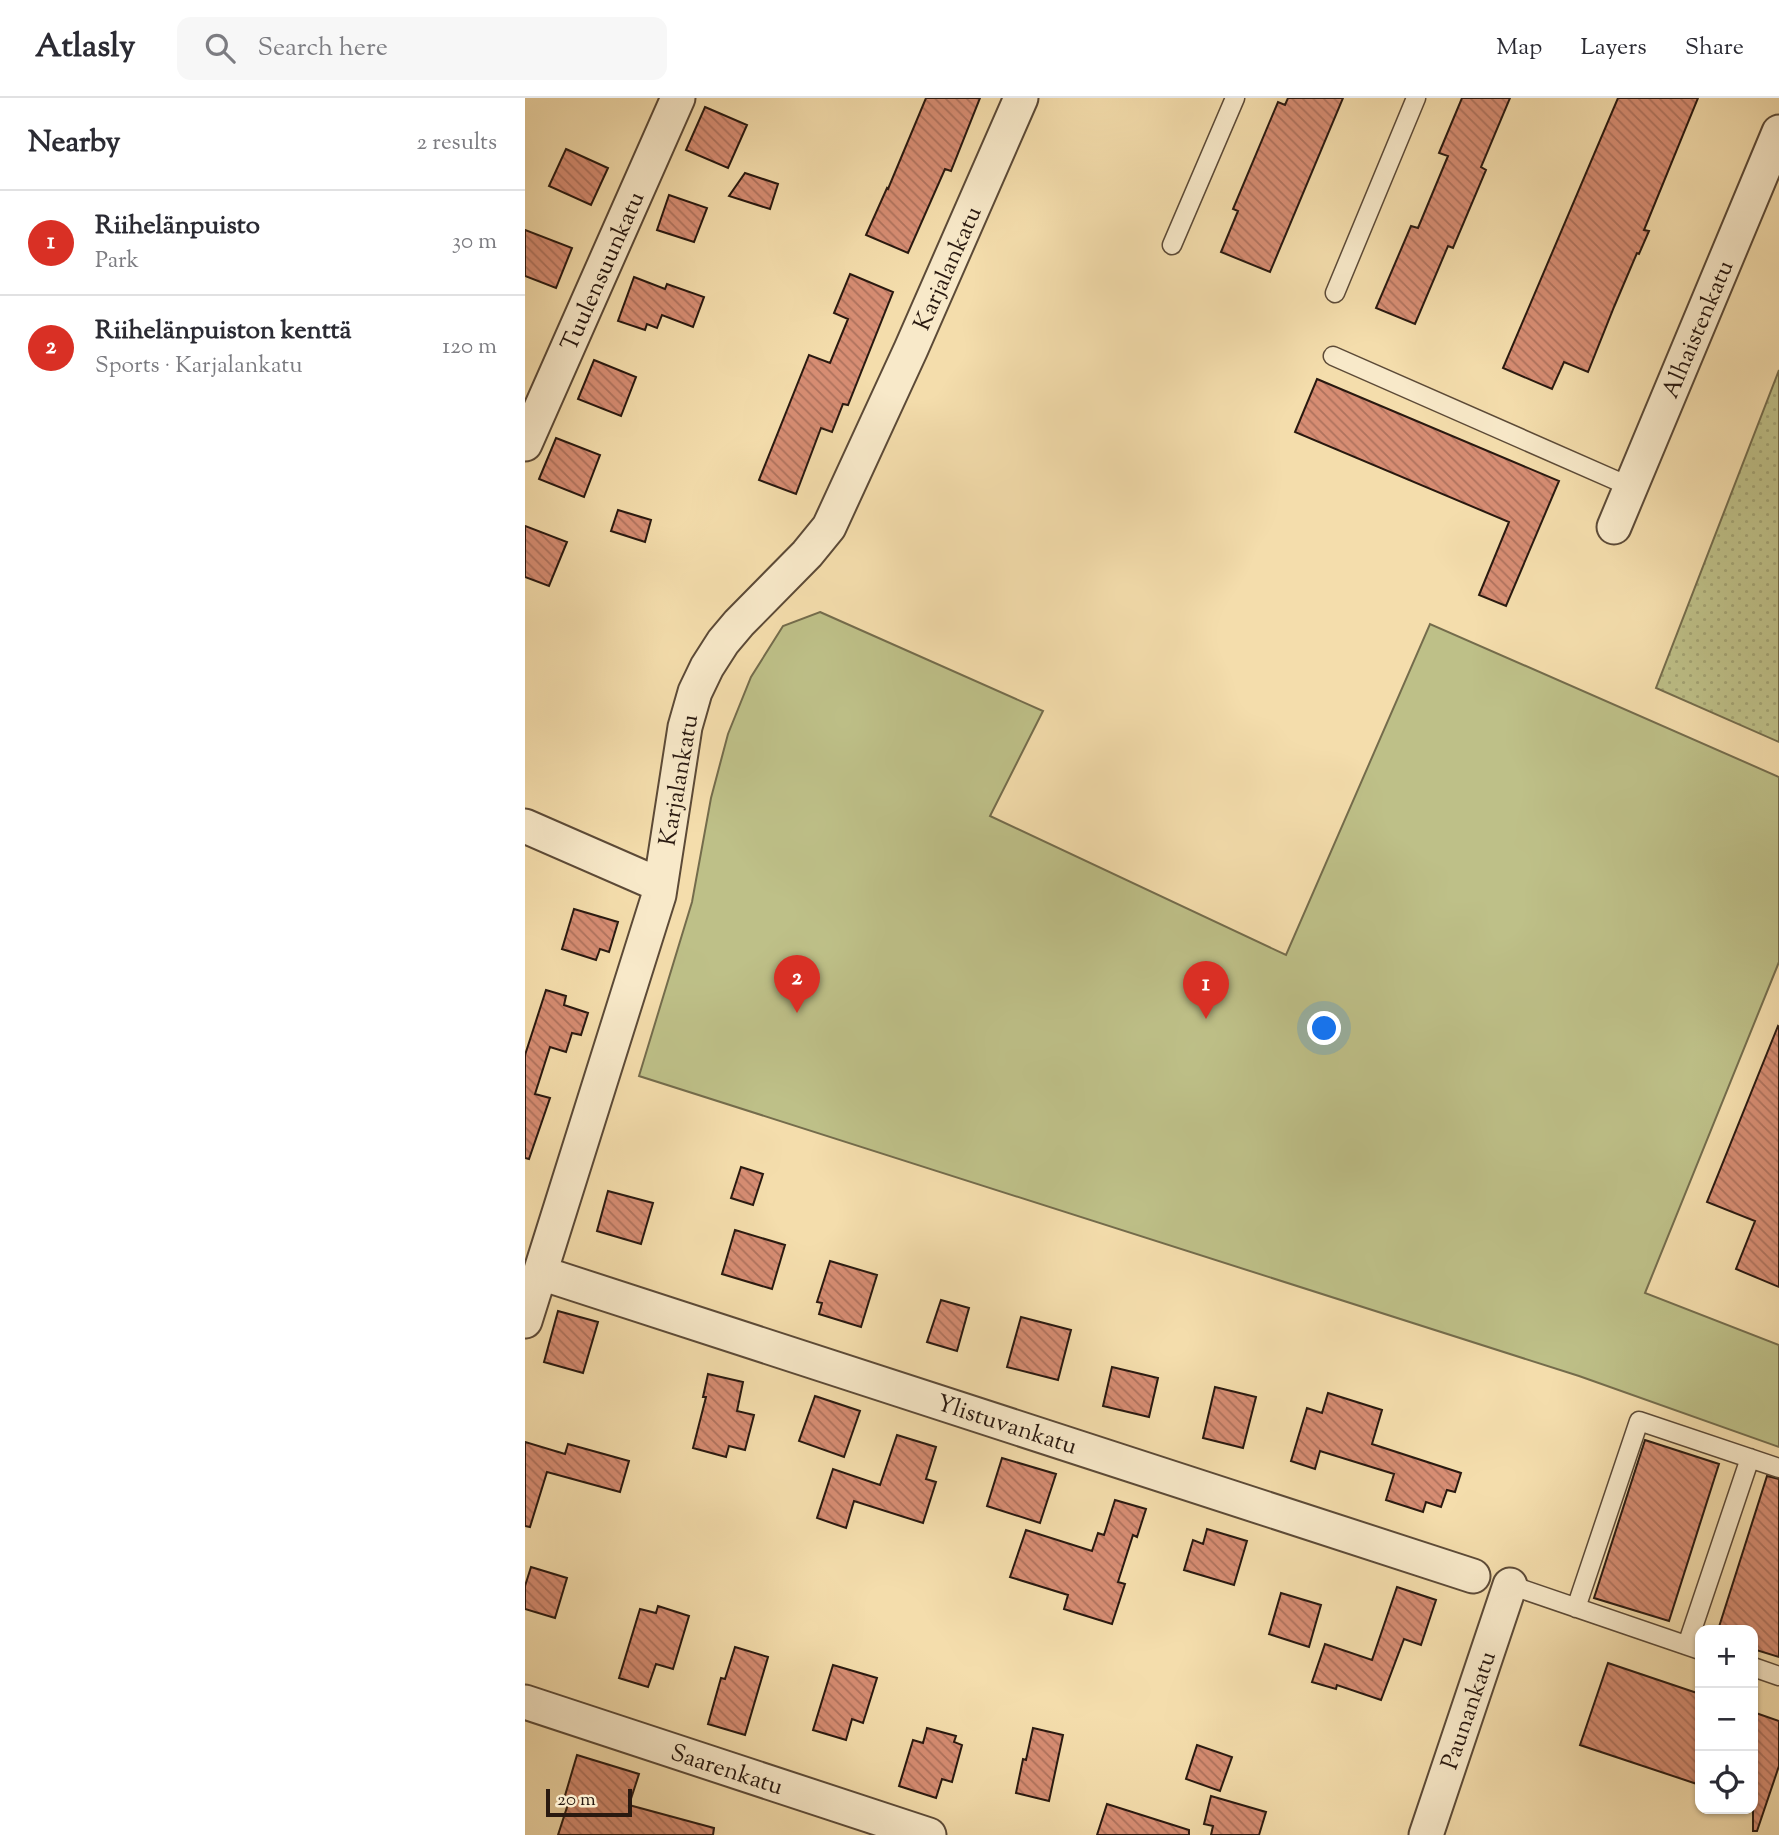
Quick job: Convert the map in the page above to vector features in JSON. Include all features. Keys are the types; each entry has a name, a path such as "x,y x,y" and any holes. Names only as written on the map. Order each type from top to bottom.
{"street":[{"name":"Tuulensuunkatu","path":"525,444 678,98"},
{"name":"Karjalankatu","path":"525,1321 659,895 685,727 695,692 723,642 807,554 829,527 911,349 1021,98"},
{"name":"Alhaistenkatu","path":"1614,527 1779,131"},
{"path":"525,826 660,885"},
{"name":"Ylistuvankatu","path":"541,1273 1473,1576"},
{"name":"Paunankatu","path":"1426,1835 1510,1586"},
{"name":"Saarenkatu","path":"525,1702 929,1835"}],"lane":[{"path":"1172,245 1235,98"},
{"path":"1335,293 1416,98"},
{"path":"1333,356 1631,487"},
{"path":"1576,1608 1639,1421 1779,1468"},
{"path":"1510,1586 1694,1647 1750,1458"},
{"path":"1758,1669 1779,1676"}],"green space":[{"path":"1779,370 1779,742 1656,688"},
{"path":"820,612 1043,711 990,816 1286,955 1430,624 1779,777 1779,962 1645,1293 1779,1345 1779,1447 1579,1376 639,1076 692,902 711,798 728,734 751,677 783,626"}],"building":[{"path":"926,98 980,98 951,171 945,169 908,253 866,235"},
{"path":"1288,98 1343,98 1270,272 1221,252 1238,211 1233,209 1278,102 1285,105"},
{"path":"1462,98 1510,98 1481,167 1486,170 1453,248 1448,246 1415,324 1376,308 1411,226 1418,228 1448,156 1439,153"},
{"path":"1618,98 1698,98 1644,230 1649,231 1639,254 1637,253 1588,372 1564,362 1552,389 1503,368"},
{"path":"705,107 747,125 728,168 686,150"},
{"path":"566,149 608,168 591,205 549,186"},
{"path":"745,173 778,184 770,209 729,196"},
{"path":"669,195 707,208 694,242 657,230"},
{"path":"525,230 572,248 556,288 525,276"},
{"path":"850,274 893,292 848,405 843,404 832,432 821,428 796,494 759,480 809,355 830,363 848,319 834,313"},
{"path":"634,277 665,289 667,284 704,297 693,327 662,315 657,328 647,324 645,330 618,321"},
{"path":"594,360 636,377 621,416 578,399"},
{"path":"1317,379 1559,481 1506,606 1479,595 1509,522 1295,432"},
{"path":"556,438 600,455 584,497 539,479"},
{"path":"618,510 651,520 645,542 611,531"},
{"path":"525,526 567,542 549,586 525,577"},
{"path":"574,909 618,922 609,952 600,949 596,960 562,949"},
{"path":"546,990 566,996 564,1005 588,1013 581,1035 572,1033 566,1052 550,1047 535,1094 550,1098 529,1159 525,1158 525,1055"},
{"path":"1778,1026 1779,1287 1736,1269 1755,1221 1707,1202"},
{"path":"741,1167 763,1174 753,1205 731,1198"},
{"path":"608,1191 653,1203 641,1244 597,1231"},
{"path":"735,1230 785,1245 772,1289 722,1274"},
{"path":"830,1261 877,1275 861,1327 819,1314 822,1303 817,1302"},
{"path":"941,1300 969,1308 957,1351 927,1342"},
{"path":"558,1311 598,1322 583,1373 544,1362"},
{"path":"1021,1317 1071,1330 1058,1380 1007,1367"},
{"path":"1112,1367 1158,1378 1149,1417 1103,1406"},
{"path":"708,1374 743,1382 737,1411 754,1415 745,1450 729,1446 726,1457 693,1448 706,1397 703,1397"},
{"path":"1215,1387 1256,1397 1243,1448 1203,1438"},
{"path":"1328,1393 1382,1410 1372,1444 1461,1473 1455,1492 1447,1490 1441,1507 1426,1502 1423,1512 1386,1500 1394,1474 1320,1451 1315,1469 1291,1461 1307,1408 1322,1413"},
{"path":"815,1396 860,1411 844,1457 799,1441"},
{"path":"897,1435 936,1447 926,1479 936,1482 923,1523 854,1501 846,1528 817,1518 833,1469 880,1485"},
{"path":"1645,1440 1719,1464 1669,1621 1594,1598"},
{"path":"525,1442 565,1454 568,1444 629,1461 620,1492 547,1472 530,1527 525,1526"},
{"path":"1002,1458 1056,1474 1040,1523 987,1506"},
{"path":"1767,1476 1779,1479 1779,1657 1758,1651 1758,1625 1720,1625"},
{"path":"1115,1500 1146,1509 1137,1537 1133,1535 1118,1582 1125,1584 1112,1624 1064,1609 1068,1595 1010,1577 1026,1530 1092,1551 1098,1533 1104,1535"},
{"path":"1207,1529 1247,1541 1234,1585 1184,1570 1193,1540 1203,1544"},
{"path":"531,1567 567,1578 555,1618 525,1609 525,1586"},
{"path":"1397,1587 1436,1600 1421,1645 1404,1639 1381,1700 1337,1685 1336,1689 1312,1682 1325,1644 1372,1660"},
{"path":"1281,1593 1321,1605 1309,1647 1269,1634"},
{"path":"658,1606 689,1616 673,1669 656,1664 648,1687 619,1678 640,1609 656,1613"},
{"path":"735,1647 768,1657 745,1735 708,1724 721,1678 725,1679"},
{"path":"1608,1663 1695,1692 1695,1783 1580,1745"},
{"path":"833,1665 877,1678 863,1723 852,1719 846,1740 813,1730"},
{"path":"1758,1714 1779,1721 1779,1766 1757,1831 1753,1831 1753,1814 1758,1814"},
{"path":"927,1728 956,1736 954,1742 962,1745 952,1782 942,1779 936,1798 899,1786 913,1740 923,1743"},
{"path":"1033,1728 1063,1735 1049,1801 1016,1793"},
{"path":"1197,1745 1232,1757 1220,1791 1186,1779"},
{"path":"577,1755 639,1774 629,1805 714,1828 713,1835 558,1835 569,1801 564,1799"},
{"path":"1211,1796 1266,1812 1259,1835 1211,1835 1213,1826 1204,1824"},
{"path":"1107,1804 1189,1830 1189,1835 1097,1835"}],"place":[{"name":"Riihelänpuiston kenttä","path":"797,1013"},
{"name":"Riihelänpuisto","path":"1206,1019"}]}
